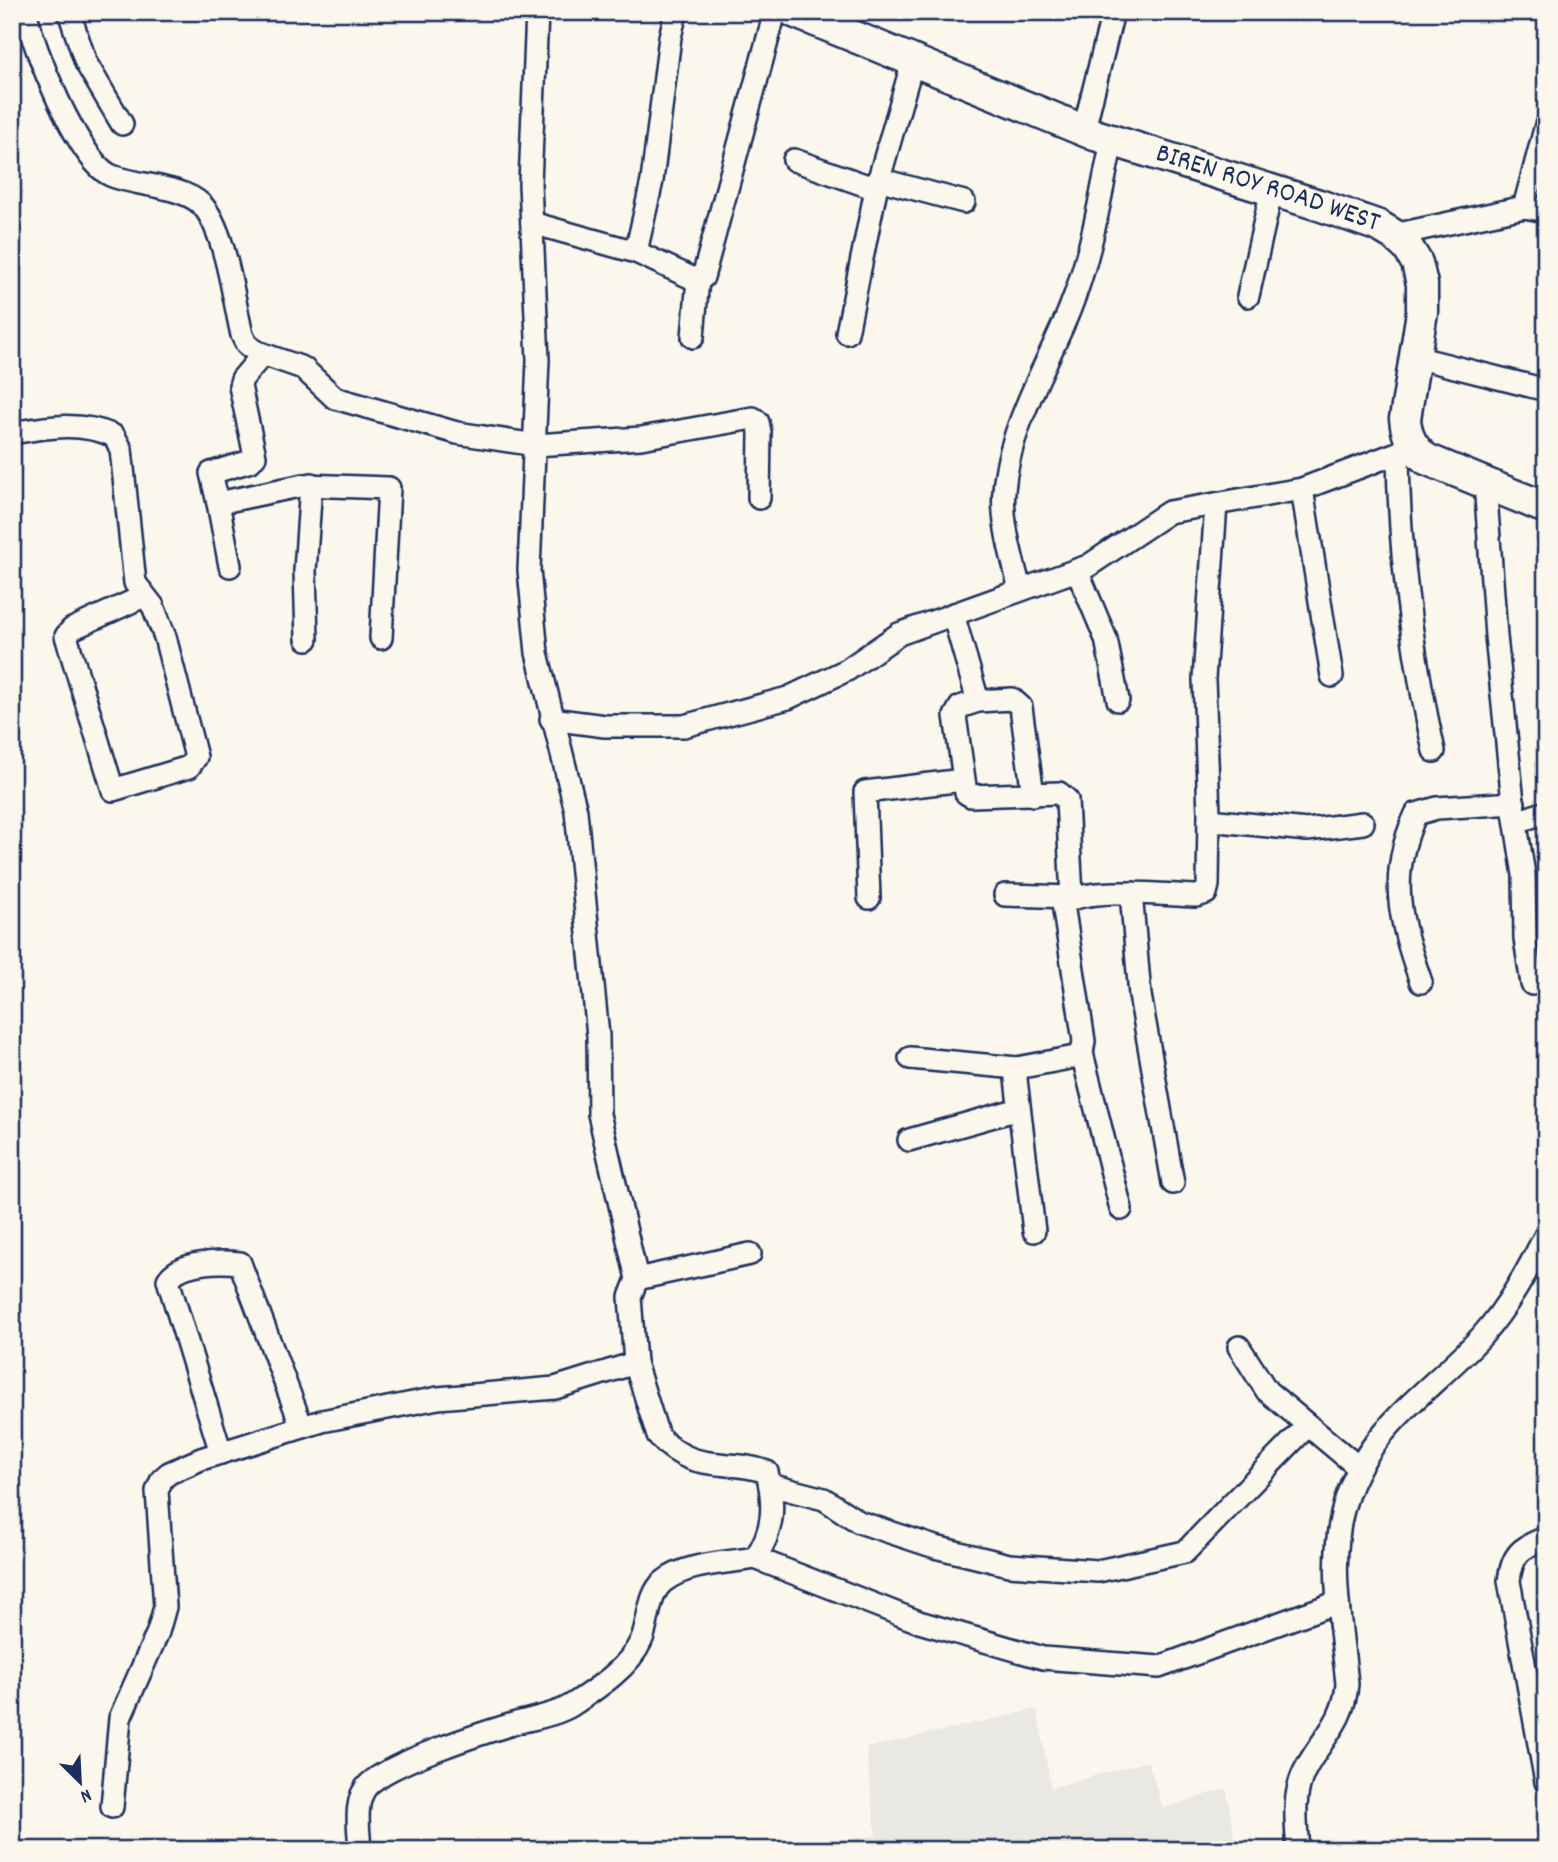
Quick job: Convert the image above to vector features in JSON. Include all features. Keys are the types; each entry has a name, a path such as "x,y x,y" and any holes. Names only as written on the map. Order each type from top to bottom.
{"main road":[{"name":"BIREN ROY ROAD WEST","path":"794,12 1112,141 1272,189 1379,226 1394,235 1408,248 1417,263 1422,284 1422,312 1405,419 1405,451"},
{"path":"1405,451 1546,508"}],"street":[{"path":"26,12 40,58 85,152 98,168 111,175 189,196 204,207 217,233 242,335 247,345 303,368 335,398 354,406 444,430 536,445 641,439 753,418 758,422 760,432 759,498"},
{"path":"69,12 86,62 121,124"},
{"path":"537,12 530,184 538,360 529,570 537,653 551,719 576,811 596,1013 599,1114 637,1279 630,1297 635,1363 658,1436 666,1445 708,1465 755,1468 767,1472 771,1529 755,1558"},
{"path":"636,252 652,181 670,37 676,12"},
{"path":"694,337 698,279 706,269 775,12"},
{"path":"1084,129 1114,12"},
{"path":"847,332 859,259 877,184 913,61"},
{"path":"1524,207 1546,125"},
{"path":"1020,590 1004,511 1004,490 1009,465 1028,400 1069,311 1087,262 1112,141"},
{"path":"794,160 877,184 964,202"},
{"path":"1248,296 1272,189"},
{"path":"1394,235 1524,207 1546,211"},
{"path":"532,223 636,252 698,279"},
{"path":"230,566 211,473 251,461 255,456 240,386 242,379 264,354"},
{"path":"1415,357 1546,390"},
{"path":"12,433 51,426 77,426 114,436 121,449 133,577 153,606 165,638 195,761 190,767 113,790 66,636 72,629 144,596"},
{"path":"551,719 605,726 684,726 788,698 848,670 899,634 1077,570 1104,557 1169,512 1301,489 1405,451 1402,558 1412,650 1434,751"},
{"path":"1485,482 1496,636 1524,875 1525,939 1532,984"},
{"path":"218,503 311,484 385,487 391,493 382,585 381,638"},
{"path":"307,639 305,571 311,484"},
{"path":"1301,489 1332,676"},
{"path":"1005,895 1072,897 1131,893 1197,896 1206,893 1209,820 1204,679 1216,504"},
{"path":"1077,570 1106,639 1118,700"},
{"path":"953,614 978,701"},
{"path":"1033,795 1017,701 978,701 960,707 956,716 963,780 967,793 971,796 1033,795 1059,793 1067,800 1072,897"},
{"path":"869,898 865,792 963,780"},
{"path":"1421,982 1402,929 1399,888 1399,868 1416,814 1437,808 1546,812"},
{"path":"1209,820 1307,830 1363,823"},
{"path":"1131,893 1140,995 1173,1183"},
{"path":"1072,897 1063,904 1063,914 1084,1041 1082,1053 1121,1209"},
{"path":"910,1058 1017,1068 1082,1053"},
{"path":"1017,1068 1019,1109 1034,1231"},
{"path":"909,1140 1019,1109"},
{"path":"1298,1850 1295,1814 1304,1771 1345,1705 1347,1684 1336,1557 1342,1515 1358,1467 1408,1404 1480,1337 1511,1297 1546,1234"},
{"path":"637,1279 750,1254"},
{"path":"221,1452 168,1280 172,1274 184,1268 225,1261 240,1263 303,1427"},
{"path":"1239,1347 1267,1391 1358,1467"},
{"path":"112,1807 120,1718 158,1632 165,1607 159,1485 169,1473 221,1452 303,1427 438,1398 555,1388 635,1363"},
{"path":"770,1485 824,1499 859,1522 935,1547 1009,1565 1098,1571 1185,1552 1308,1425"},
{"path":"1546,1538 1522,1547 1515,1554 1509,1581 1546,1782"},
{"path":"360,1850 358,1810 363,1791 371,1782 392,1769 482,1733 569,1707 630,1658 641,1640 661,1583 679,1572 755,1558 919,1622 1043,1658 1160,1667 1338,1602"}],"shaded area":[{"path":"1037,1709 1051,1788 1148,1761 1163,1809 1226,1788 1237,1850 789,1850 876,1835 866,1748"}]}
